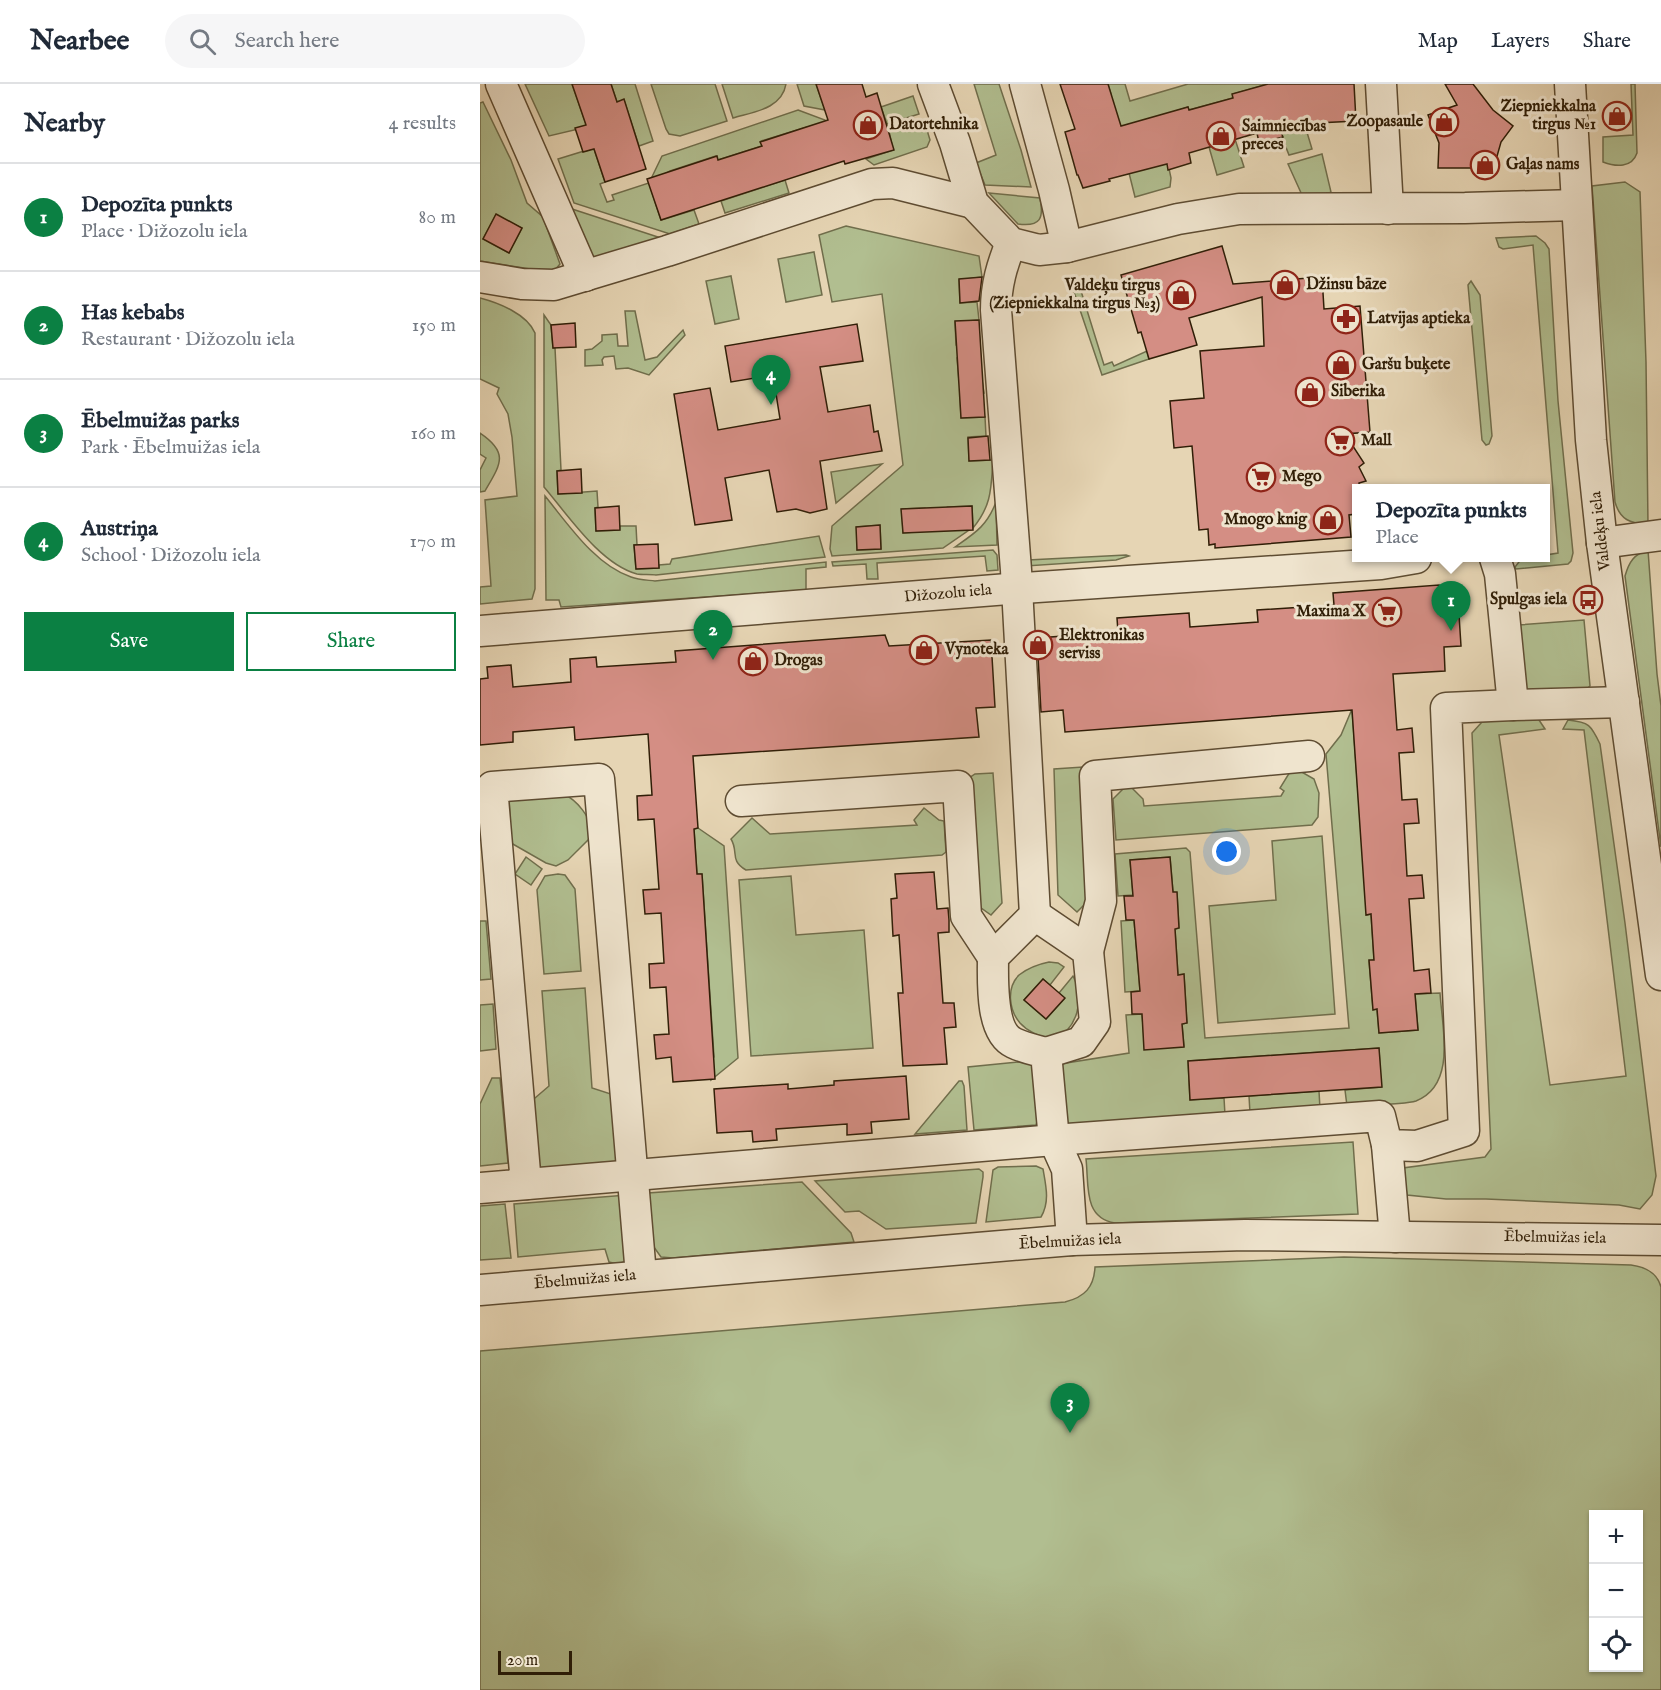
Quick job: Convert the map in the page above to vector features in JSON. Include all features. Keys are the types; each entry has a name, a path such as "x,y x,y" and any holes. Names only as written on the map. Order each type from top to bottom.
{"street":[{"path":"501,84 585,276"},
{"path":"933,84 956,143 973,203 1011,243 1039,250 1067,247 1178,219 1239,209 1576,205"},
{"path":"1024,84 1054,190 1067,247"},
{"path":"1381,84 1388,209"},
{"name":"Valdeķu iela","path":"1570,84 1591,440 1602,543 1661,975"},
{"path":"480,277 554,285 872,184 893,183 973,203"},
{"path":"993,957 1035,915 1017,588 996,310 999,276 1011,243"},
{"path":"1602,543 1661,535"},
{"name":"Dižozolu iela","path":"480,631 1017,588 1393,562"},
{"path":"1496,562 1500,574 1513,705"},
{"path":"1387,1145 1417,1146 1464,1131 1446,708 1624,702"},
{"path":"741,801 958,786 966,916 993,957 994,1003 999,1025 1012,1043 1046,1053 1082,1042 1095,1022 1088,951 1101,901 1095,776 1309,756"},
{"path":"526,1184 492,787 599,779 641,1275"},
{"path":"1035,915 1088,951"},
{"path":"1046,1053 1054,1140 1067,1169 1072,1240"},
{"path":"480,1188 1054,1140 1380,1116 1387,1145 1395,1237"},
{"name":"Ēbelmuižas iela","path":"480,1290 1072,1240 1245,1235 1661,1240"}],"green space":[{"path":"525,84 572,84 587,127 549,136"},
{"path":"611,84 635,84 653,141 639,146 624,100 617,102"},
{"path":"651,84 715,84 727,121 680,136 669,134"},
{"path":"722,84 786,84 779,99 773,104 733,118"},
{"path":"797,84 816,84 825,110 804,106"},
{"path":"974,84 999,84 1031,187 985,185 976,163 996,155"},
{"path":"1108,84 1125,84 1130,101 1188,84 1268,84 1233,94 1233,98 1189,110 1188,107 1114,132 1106,96 1111,94"},
{"path":"1631,84 1635,84 1637,153 1635,158 1627,164 1608,164 1603,162 1603,137 1633,135"},
{"path":"913,96 919,114 887,124 881,107"},
{"path":"483,102 511,160 527,203 543,217 560,264 554,271 480,261 480,103","holes":["496,215 522,228 509,253 483,239"]},
{"path":"798,110 825,120 827,124 807,127 761,141 762,146 718,160 716,156 670,171 649,183 662,156"},
{"path":"1303,119 1312,149 1289,155 1278,127"},
{"path":"924,120 930,140 927,147 874,165 866,159 893,150 889,131"},
{"path":"1235,139 1244,167 1217,175 1209,147"},
{"path":"593,146 605,182 600,184 607,202 614,200 612,195 649,183 661,220 694,210 699,224 670,234 574,203 558,159"},
{"path":"1322,154 1331,192 1302,195 1288,164"},
{"path":"1167,159 1171,178 1170,187 1135,197 1129,173"},
{"path":"785,180 789,193 725,213 721,201"},
{"path":"1625,182 1640,192 1646,362 1648,525 1627,520 1620,513 1615,502 1592,186"},
{"path":"989,193 1040,198 1041,216 1032,224 1018,224"},
{"path":"569,208 664,239 593,260"},
{"path":"846,226 979,256 982,277 959,280 960,303 977,302 979,320 955,322 956,345 980,343 957,358 959,381 982,380 984,393 960,394 961,418 985,417 986,436 968,437 969,461 993,460 991,488 984,512 973,528 972,506 948,507 969,530 943,548 832,556 830,549 832,526 903,465 882,294 832,302 819,235","holes":["925,508 926,531 903,533 902,509","880,525 881,549 857,550 857,527"]},
{"path":"1536,236 1549,249 1558,401 1573,553 1568,564 1516,569 1515,567 1519,562 1550,562 1550,554 1558,553 1533,245 1503,249 1499,247 1496,238"},
{"path":"814,252 822,295 786,302 778,259"},
{"path":"731,276 739,319 715,324 706,281"},
{"path":"1471,281 1480,295 1492,436 1489,444 1486,445 1482,440 1468,285"},
{"path":"1081,291 1104,365 1112,362 1114,366 1147,351 1149,359 1102,375 1074,292"},
{"path":"480,298 504,306 519,315 526,320 535,333 535,589 532,599 480,604 480,587 491,586 485,500 517,496 508,414 497,394 499,388 480,379"},
{"path":"625,311 635,311 645,360 657,357 683,330 685,335 649,375 628,368 616,369 614,356 604,357 603,365 585,366 585,350 592,349 602,341 602,335 617,334 618,346 628,346"},
{"path":"544,315 551,325 553,348 555,348 561,470 557,471 558,494 597,491 596,531 619,530 620,526 636,526 637,545 634,545 636,569 659,568 659,565 670,564 672,559 819,536 825,557 656,575 637,574 623,569 610,560 574,524 544,487"},
{"path":"480,433 496,447 499,460 495,474 485,491 480,492 480,470 486,458 480,454"},
{"path":"882,464 836,503 831,472"},
{"path":"545,496 594,553 618,571 634,578 655,581 826,562 826,567 806,569 806,590 561,607 559,600 546,600"},
{"path":"996,502 997,545 955,547 984,523"},
{"path":"993,550 997,555 998,570 987,571 985,556 877,563 878,579 867,579 866,564 833,566 832,562"},
{"path":"1648,550 1661,706 1661,847 1625,576 1633,559"},
{"path":"1129,556 1116,560 1026,566 1028,560"},
{"path":"1584,620 1590,686 1584,691 1526,690 1518,625"},
{"path":"1352,709 1367,915 1371,914 1374,960 1369,961 1373,1009 1377,1009 1379,1033 1418,1030 1415,994 1440,993 1444,1054 1437,1082 1429,1093 1416,1101 1347,1106 1345,1090 1381,1087 1379,1048 1188,1061 1190,1100 1224,1098 1225,1115 1065,1125 1060,1064 1129,1053 1126,1015 1142,1014 1145,1049 1184,1046 1182,1024 1187,1023 1184,975 1178,975 1175,929 1179,928 1177,893 1173,892 1170,857 1130,860 1133,895 1118,896 1115,854 1186,848 1190,852 1205,1038 1349,1028 1326,754 1341,735"},
{"path":"1537,717 1545,729 1499,735 1550,1085 1626,1076 1584,730 1563,729 1568,720 1589,726 1600,744 1656,1176 1652,1195 1640,1209 1619,1205 1446,1199 1407,1195 1403,1168 1485,1157 1491,1149 1472,733 1482,722"},
{"path":"1083,767 1092,897 1077,912 1058,895 1054,769"},
{"path":"1293,767 1314,779 1319,793 1318,817 1312,825 1116,840 1113,799 1128,784 1143,799 1144,806 1281,796 1284,791 1280,788"},
{"path":"993,773 1002,903 991,915 977,905 969,778 975,774"},
{"path":"562,793 582,810 595,833 568,860 556,866 546,863 511,843 509,796"},
{"path":"924,808 939,820 944,821 946,852 942,855 746,870 736,859 731,839 752,818 770,834 917,825 914,820"},
{"path":"698,828 724,846 738,1058 711,1080 710,1058 714,1057 702,874 697,874 694,829"},
{"path":"1322,836 1335,1014 1218,1023 1209,906 1276,900 1272,841"},
{"path":"526,857 542,869 531,885 515,874"},
{"path":"565,875 575,889 581,971 544,974 537,890 545,876"},
{"path":"791,876 796,935 864,930 873,1048 751,1056 739,880"},
{"path":"1134,920 1140,991 1125,992 1121,921"},
{"path":"480,921 486,921 491,979 480,980"},
{"path":"1049,962 1058,963 1064,967 1050,985 1043,979 1024,1000 1046,1019 1064,999 1059,993 1073,976 1077,985 1079,1003 1068,1029 1053,1040 1035,1034 1023,1026 1013,1012 1010,999 1012,986 1019,975 1026,970"},
{"path":"585,988 592,1088 617,1096 619,1161 540,1168 533,1157 528,1104 549,1086 542,991"},
{"path":"493,1004 496,1049 480,1051 480,1005"},
{"path":"1028,1061 1035,1067 1039,1116 1036,1125 974,1130 968,1067"},
{"path":"492,1078 500,1078 508,1163 480,1166 480,1104"},
{"path":"959,1081 962,1081 964,1086 967,1130 915,1134"},
{"path":"1319,1091 1320,1109 1250,1113 1249,1096"},
{"path":"1353,1142 1358,1214 1115,1223 1097,1215 1088,1189 1086,1159"},
{"path":"1036,1166 1043,1169 1046,1188 1046,1206 1041,1217 986,1222 993,1170 998,1167"},
{"path":"979,1169 983,1172 983,1177 976,1223 886,1229 859,1211 845,1212 815,1181"},
{"path":"802,1182 851,1233 854,1242 673,1258 661,1257 651,1243 648,1193"},
{"path":"627,1195 632,1250 624,1262 617,1264 609,1262 605,1249 518,1257 514,1204"},
{"path":"505,1204 511,1258 480,1260 480,1206"},
{"path":"1344,1257 1631,1265 1650,1271 1657,1278 1661,1287 1661,1690 480,1690 480,1351 1065,1302 1083,1294 1090,1286 1095,1267"}],"building":[{"path":"572,84 611,84 617,102 624,99 646,169 605,182 594,149 583,152 575,128 586,125"},
{"path":"816,84 862,84 866,97 877,93 894,150 845,164 844,161 661,220 647,179 717,156 718,160 762,146 760,142 828,120"},
{"path":"1060,84 1108,84 1121,126 1188,107 1189,110 1233,98 1232,94 1268,84 1354,84 1356,121 1278,125 1283,137 1259,143 1257,133 1189,153 1191,163 1168,170 1167,164 1083,188 1065,132 1075,129"},
{"path":"1445,84 1473,84 1493,110 1513,126 1501,142 1492,174 1472,168 1438,168 1439,143 1428,115 1457,105"},
{"path":"496,214 522,228 509,253 483,239"},
{"path":"1222,246 1233,284 1322,277 1324,309 1360,306 1370,432 1345,434 1364,463 1359,467 1366,481 1352,484 1352,515 1349,515 1351,537 1215,548 1215,544 1209,545 1208,529 1199,530 1192,446 1174,448 1170,401 1204,398 1200,351 1264,346 1262,297 1189,318 1197,345 1149,359 1141,332 1138,333 1121,275"},
{"path":"982,277 979,301 960,303 959,279"},
{"path":"979,320 985,417 961,418 955,321"},
{"path":"575,323 576,347 553,348 551,325"},
{"path":"857,324 863,361 820,367 828,412 870,405 874,432 878,431 882,451 820,461 827,509 810,513 796,509 777,512 769,470 725,478 732,520 695,525 674,394 710,388 718,430 780,419 773,375 731,382 725,346"},
{"path":"988,436 990,460 969,461 968,438"},
{"path":"581,469 582,493 558,494 557,471"},
{"path":"619,506 620,530 596,531 595,508"},
{"path":"972,506 973,530 903,533 901,509"},
{"path":"880,525 881,549 857,550 856,527"},
{"path":"658,544 659,568 636,569 634,545"},
{"path":"1439,585 1441,616 1459,615 1461,646 1444,647 1445,671 1393,674 1397,730 1412,728 1414,752 1399,753 1402,800 1417,799 1419,823 1404,824 1407,876 1422,875 1424,898 1409,899 1414,971 1429,969 1431,993 1415,994 1418,1030 1379,1033 1377,1009 1373,1010 1369,960 1374,960 1371,914 1366,915 1352,710 1065,732 1063,710 1041,712 1037,638 1118,632 1117,618 1189,613 1190,627 1258,622 1257,610 1334,605 1333,593"},
{"path":"885,635 889,646 991,640 995,707 976,708 979,737 693,756 698,828 694,829 697,874 702,874 715,1079 673,1082 671,1057 656,1059 654,1035 669,1034 666,987 650,988 649,964 664,963 661,913 645,914 643,890 659,889 654,819 638,820 637,796 652,795 648,734 575,740 574,727 513,732 513,742 480,745 480,679 488,678 487,667 511,665 513,687 571,682 570,659 596,657 597,667 676,662 675,651"},
{"path":"1170,857 1173,892 1177,892 1179,928 1175,929 1178,975 1184,974 1187,1023 1182,1024 1184,1047 1144,1050 1142,1014 1132,1014 1131,992 1140,991 1134,920 1126,920 1124,896 1133,896 1130,860"},
{"path":"934,872 937,909 948,908 949,920 949,932 938,933 943,1003 954,1003 956,1027 944,1028 947,1064 903,1066 898,993 903,993 899,935 893,936 891,899 897,898 895,874"},
{"path":"1043,979 1065,998 1046,1019 1024,1000"},
{"path":"1379,1048 1382,1087 1190,1100 1188,1061"},
{"path":"906,1076 909,1119 871,1122 872,1133 847,1135 847,1124 776,1129 777,1140 753,1142 752,1131 717,1133 714,1089 788,1084 788,1089 834,1085 834,1081"}],"place":[{"name":"Ziepniekkalna tirgus №1","path":"1617,116"},
{"name":"Zoopasaule","path":"1444,122"},
{"name":"Datortehnika","path":"868,125"},
{"name":"Saimniecības preces","path":"1221,136"},
{"name":"Gaļas nams","path":"1485,165"},
{"name":"Džinsu bāze","path":"1285,285"},
{"name":"Valdeķu tirgus (Ziepniekkalna tirgus №3)","path":"1181,295"},
{"name":"Latvijas aptieka","path":"1346,319"},
{"name":"Garšu buķete","path":"1341,365"},
{"name":"Siberika","path":"1310,392"},
{"name":"Austriņa","path":"771,405"},
{"name":"Mall","path":"1340,441"},
{"name":"Mego","path":"1261,477"},
{"name":"Mnogo knig","path":"1328,520"},
{"name":"Spulgas iela","path":"1588,600"},
{"name":"Maxima X","path":"1387,612"},
{"name":"Depozīta punkts","path":"1451,631"},
{"name":"Elektronikas serviss","path":"1038,645"},
{"name":"Vynoteka","path":"924,650"},
{"name":"Has kebabs","path":"713,660"},
{"name":"Drogas","path":"753,661"},
{"name":"Ēbelmuižas parks","path":"1070,1433"}]}
